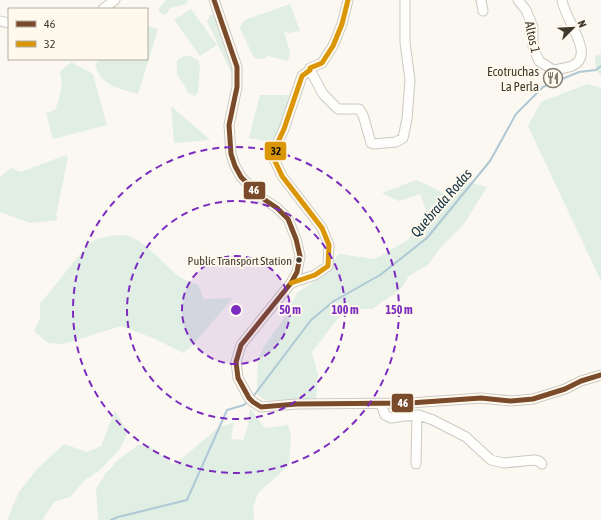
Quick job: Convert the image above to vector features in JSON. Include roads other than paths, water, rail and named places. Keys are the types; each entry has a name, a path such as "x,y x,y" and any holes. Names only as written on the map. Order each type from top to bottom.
{"street":[{"path":"104,8 115,0"},
{"path":"214,0 237,67 236,87 229,125 231,154 235,166 241,177 262,198 277,208 288,219 296,239 300,256 297,272 291,283 282,292 241,345 236,362 238,378 251,400 261,406 297,404 410,403 481,398 511,401 533,399 565,389 581,381 601,375"},
{"path":"291,283 315,275 328,266 329,245 322,228 282,176 274,159 278,142 302,76 310,70 310,68 322,63 333,46 342,24 348,0"},
{"path":"310,70 323,94 338,109 359,109 363,115 371,143 396,142 403,138 407,119 410,80 405,43 405,0"},
{"path":"481,0 483,11"},
{"name":"Altos 1","path":"518,0 526,10 533,27 533,46 539,61 554,70 573,66 580,59 582,52 579,40 562,7 562,0"},
{"path":"381,404 385,415 390,418 417,416 433,420 466,436 492,460 504,463 534,460 539,461 542,464"},
{"path":"416,464 417,416"}],"waterway":[{"name":"Quebrada Rodas","path":"252,398 311,320 334,301 380,275 427,238 490,161 516,114 543,87 579,72 596,70 601,66"},
{"name":"Quebrada Rodas","path":"111,520 187,500 227,410 244,405 248,401"}],"place":[{"name":"Ecotruchas La Perla","path":"553,78"},
{"name":"Public Transport Station","path":"299,260"}]}
